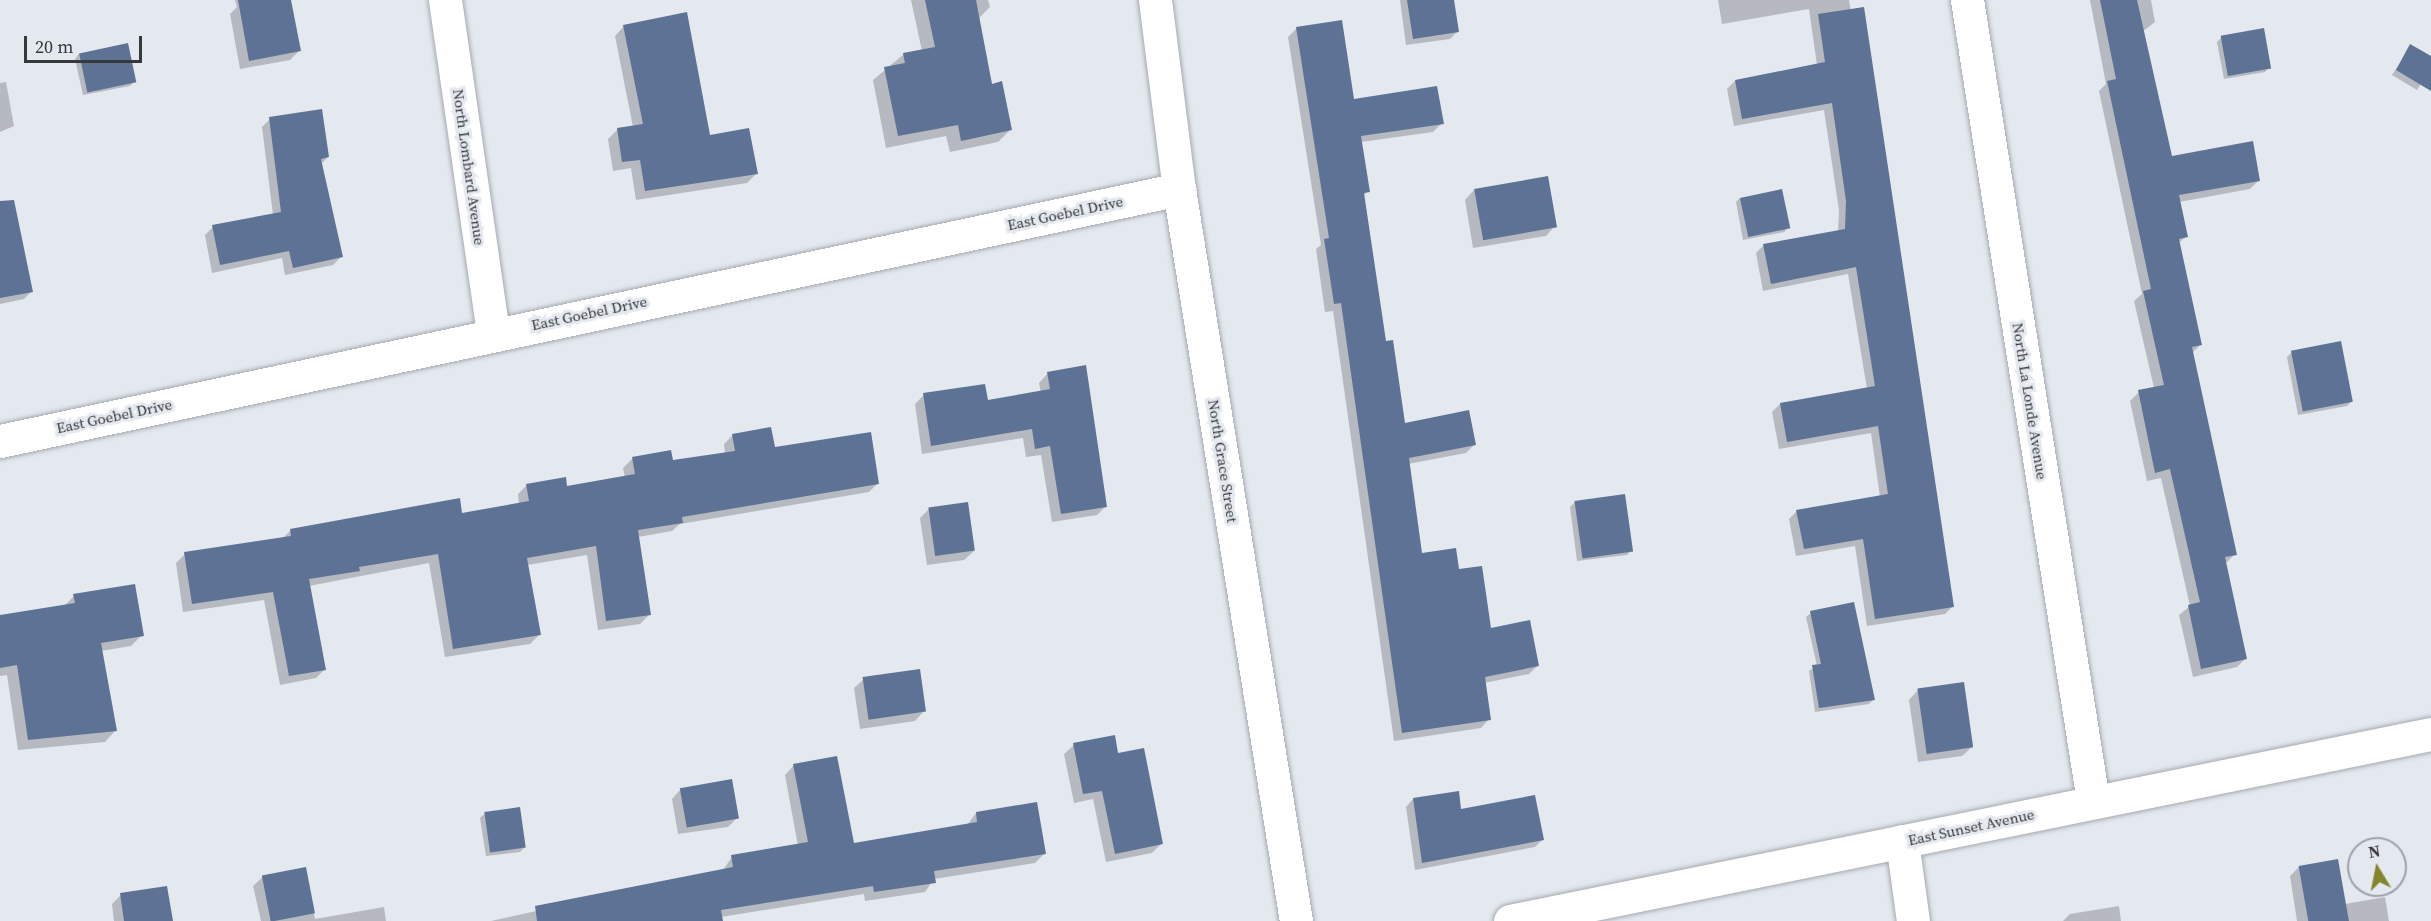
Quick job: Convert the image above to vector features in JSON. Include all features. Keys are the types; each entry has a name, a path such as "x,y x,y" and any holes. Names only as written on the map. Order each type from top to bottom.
{"street":[{"name":"North Lombard Avenue","path":"446,0 493,333"},
{"name":"North Grace Street","path":"1155,0 1179,189 1296,921"},
{"name":"North La Londe Avenue","path":"1967,0 2093,801"},
{"name":"East Goebel Drive","path":"0,441 493,333 1179,189"},
{"name":"East Sunset Avenue","path":"1510,921 2431,734"},
{"path":"1902,841 1913,921"}],"building":[{"path":"238,0 291,0 301,51 249,61"},
{"path":"925,0 976,0 992,84 1002,81 1012,130 961,141 958,125 898,136 884,67 905,63 903,53 935,47"},
{"path":"1407,0 1454,0 1459,32 1413,39"},
{"path":"2100,0 2137,0 2172,156 2253,141 2260,181 2179,195 2188,237 2179,239 2202,345 2192,347 2237,555 2225,557 2247,659 2201,669 2188,605 2200,602 2170,469 2155,473 2138,390 2164,385 2143,291 2151,289 2107,81 2116,79"},
{"path":"1864,7 1954,607 1875,619 1863,539 1804,549 1796,510 1888,494 1878,426 1787,442 1780,403 1875,386 1856,267 1771,284 1763,244 1845,229 1846,201 1832,103 1742,119 1735,80 1825,62 1818,14"},
{"path":"687,12 710,135 749,128 758,174 645,191 640,160 622,162 617,128 643,124 623,25"},
{"path":"1342,20 1354,99 1437,86 1444,124 1361,136 1370,192 1364,193 1386,341 1393,340 1405,423 1469,410 1476,445 1409,458 1422,553 1456,548 1459,569 1482,566 1491,628 1530,620 1539,666 1485,677 1491,720 1402,733 1341,303 1334,304 1324,239 1329,238 1296,27"},
{"path":"2264,28 2271,68 2228,76 2221,36"},
{"path":"128,43 136,82 87,93 79,53"},
{"path":"2410,44 2431,56 2431,91 2396,70"},
{"path":"322,109 329,157 321,159 343,257 293,268 289,251 220,265 212,225 281,212 269,117"},
{"path":"1548,176 1557,227 1483,240 1474,189"},
{"path":"1782,189 1790,228 1748,237 1740,198"},
{"path":"14,200 33,292 0,298 0,201"},
{"path":"2341,341 2353,402 2303,412 2291,351"},
{"path":"1086,365 1107,507 1061,514 1050,446 1035,449 1032,429 931,446 923,393 985,384 988,400 1050,389 1047,372"},
{"path":"771,427 775,447 871,432 879,484 682,517 683,523 638,530 651,615 606,621 596,546 527,558 541,635 453,649 438,554 359,567 360,571 309,579 326,670 289,676 273,592 192,604 184,552 291,536 290,529 460,498 462,513 529,501 526,484 566,477 567,486 635,474 632,457 671,450 673,460 735,451 732,434"},
{"path":"1625,494 1633,551 1583,559 1574,501"},
{"path":"968,502 975,551 935,556 928,508"},
{"path":"135,584 144,636 101,643 117,731 28,740 17,665 0,668 0,615 75,603 73,594"},
{"path":"1854,602 1875,700 1819,708 1812,665 1821,664 1810,611"},
{"path":"920,669 926,712 869,720 863,677"},
{"path":"1964,682 1973,747 1927,754 1917,689"},
{"path":"1115,735 1118,753 1144,748 1163,844 1115,854 1102,791 1083,794 1073,743"},
{"path":"837,756 854,843 977,822 976,812 1037,802 1046,854 934,871 936,883 874,892 873,886 721,910 723,921 537,921 535,906 733,867 731,855 808,842 793,764"},
{"path":"732,779 739,818 687,828 680,788"},
{"path":"1459,791 1461,809 1535,795 1544,840 1422,863 1413,798"},
{"path":"520,807 526,848 490,853 484,812"},
{"path":"2338,859 2349,921 2308,921 2299,866"},
{"path":"306,867 315,913 271,921 262,876"},
{"path":"167,886 173,921 124,921 120,893"}]}
